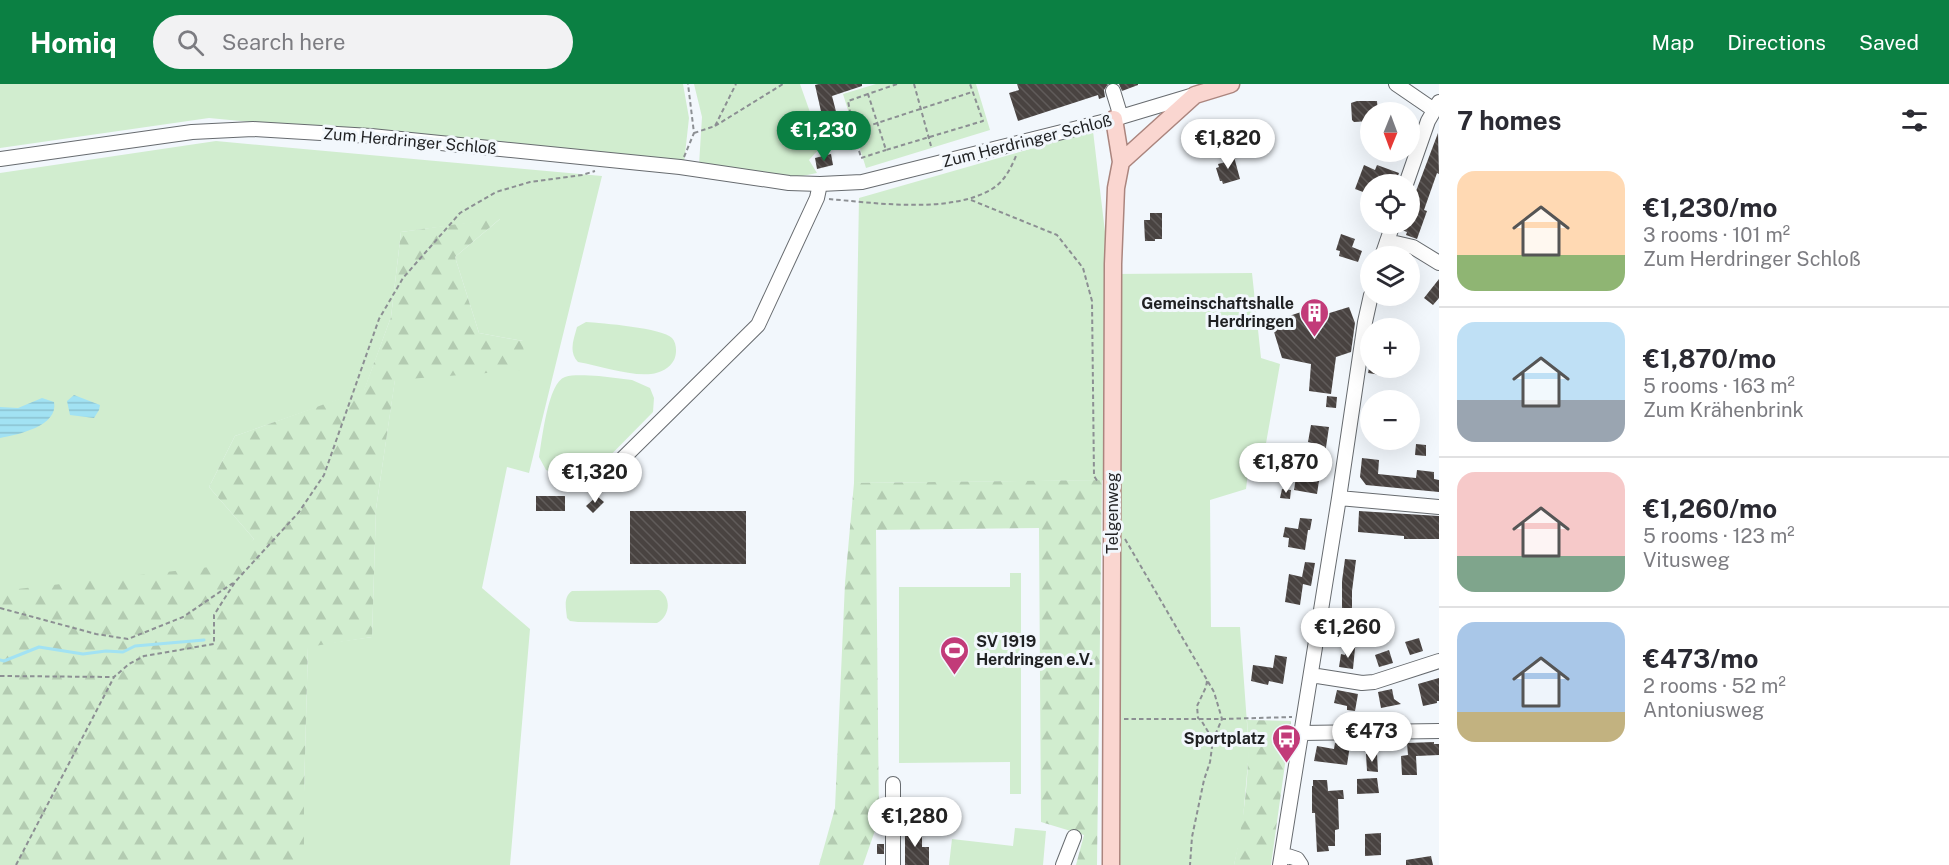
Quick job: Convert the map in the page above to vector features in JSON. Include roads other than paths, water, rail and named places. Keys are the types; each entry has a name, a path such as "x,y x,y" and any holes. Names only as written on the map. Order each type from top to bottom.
{"main road":[{"name":"Zum Herdringer Schloß","path":"1195,95 1231,84"},
{"path":"1121,162 1195,95"},
{"name":"Telgenweg","path":"1111,865 1113,254 1116,188 1121,162 1117,118"}],"street":[{"path":"1396,84 1436,106 1410,174"},
{"path":"1113,91 1117,118"},
{"name":"Zum Herdringer Schloß","path":"0,159 192,132 253,129 371,136 680,167 789,183 819,191 1117,118 1195,95"},
{"path":"604,477 758,325 819,191"},
{"path":"1385,246 1389,234"},
{"path":"1387,241 1413,247 1439,263"},
{"path":"1301,865 1297,859 1281,860 1369,306"},
{"path":"1339,498 1439,507"},
{"path":"1311,675 1362,684 1439,660"},
{"path":"1300,733 1439,731"},
{"path":"893,784 893,865"},
{"path":"1063,865 1074,837"}],"water":[{"path":"74,395 100,405 94,418 70,415 67,401"},
{"path":"42,398 54,402 54,410 44,423 35,428 0,438 0,407 18,408"}],"waterway":[{"path":"0,660 4,661 39,647 83,654 106,651 123,652 135,646 204,640"}],"place":[{"name":"Gemeinschaftshalle Herdringen","path":"1315,338"},
{"name":"SV 1919 Herdringen e.V.","path":"955,676"},
{"name":"Sportplatz","path":"1286,764"}]}
